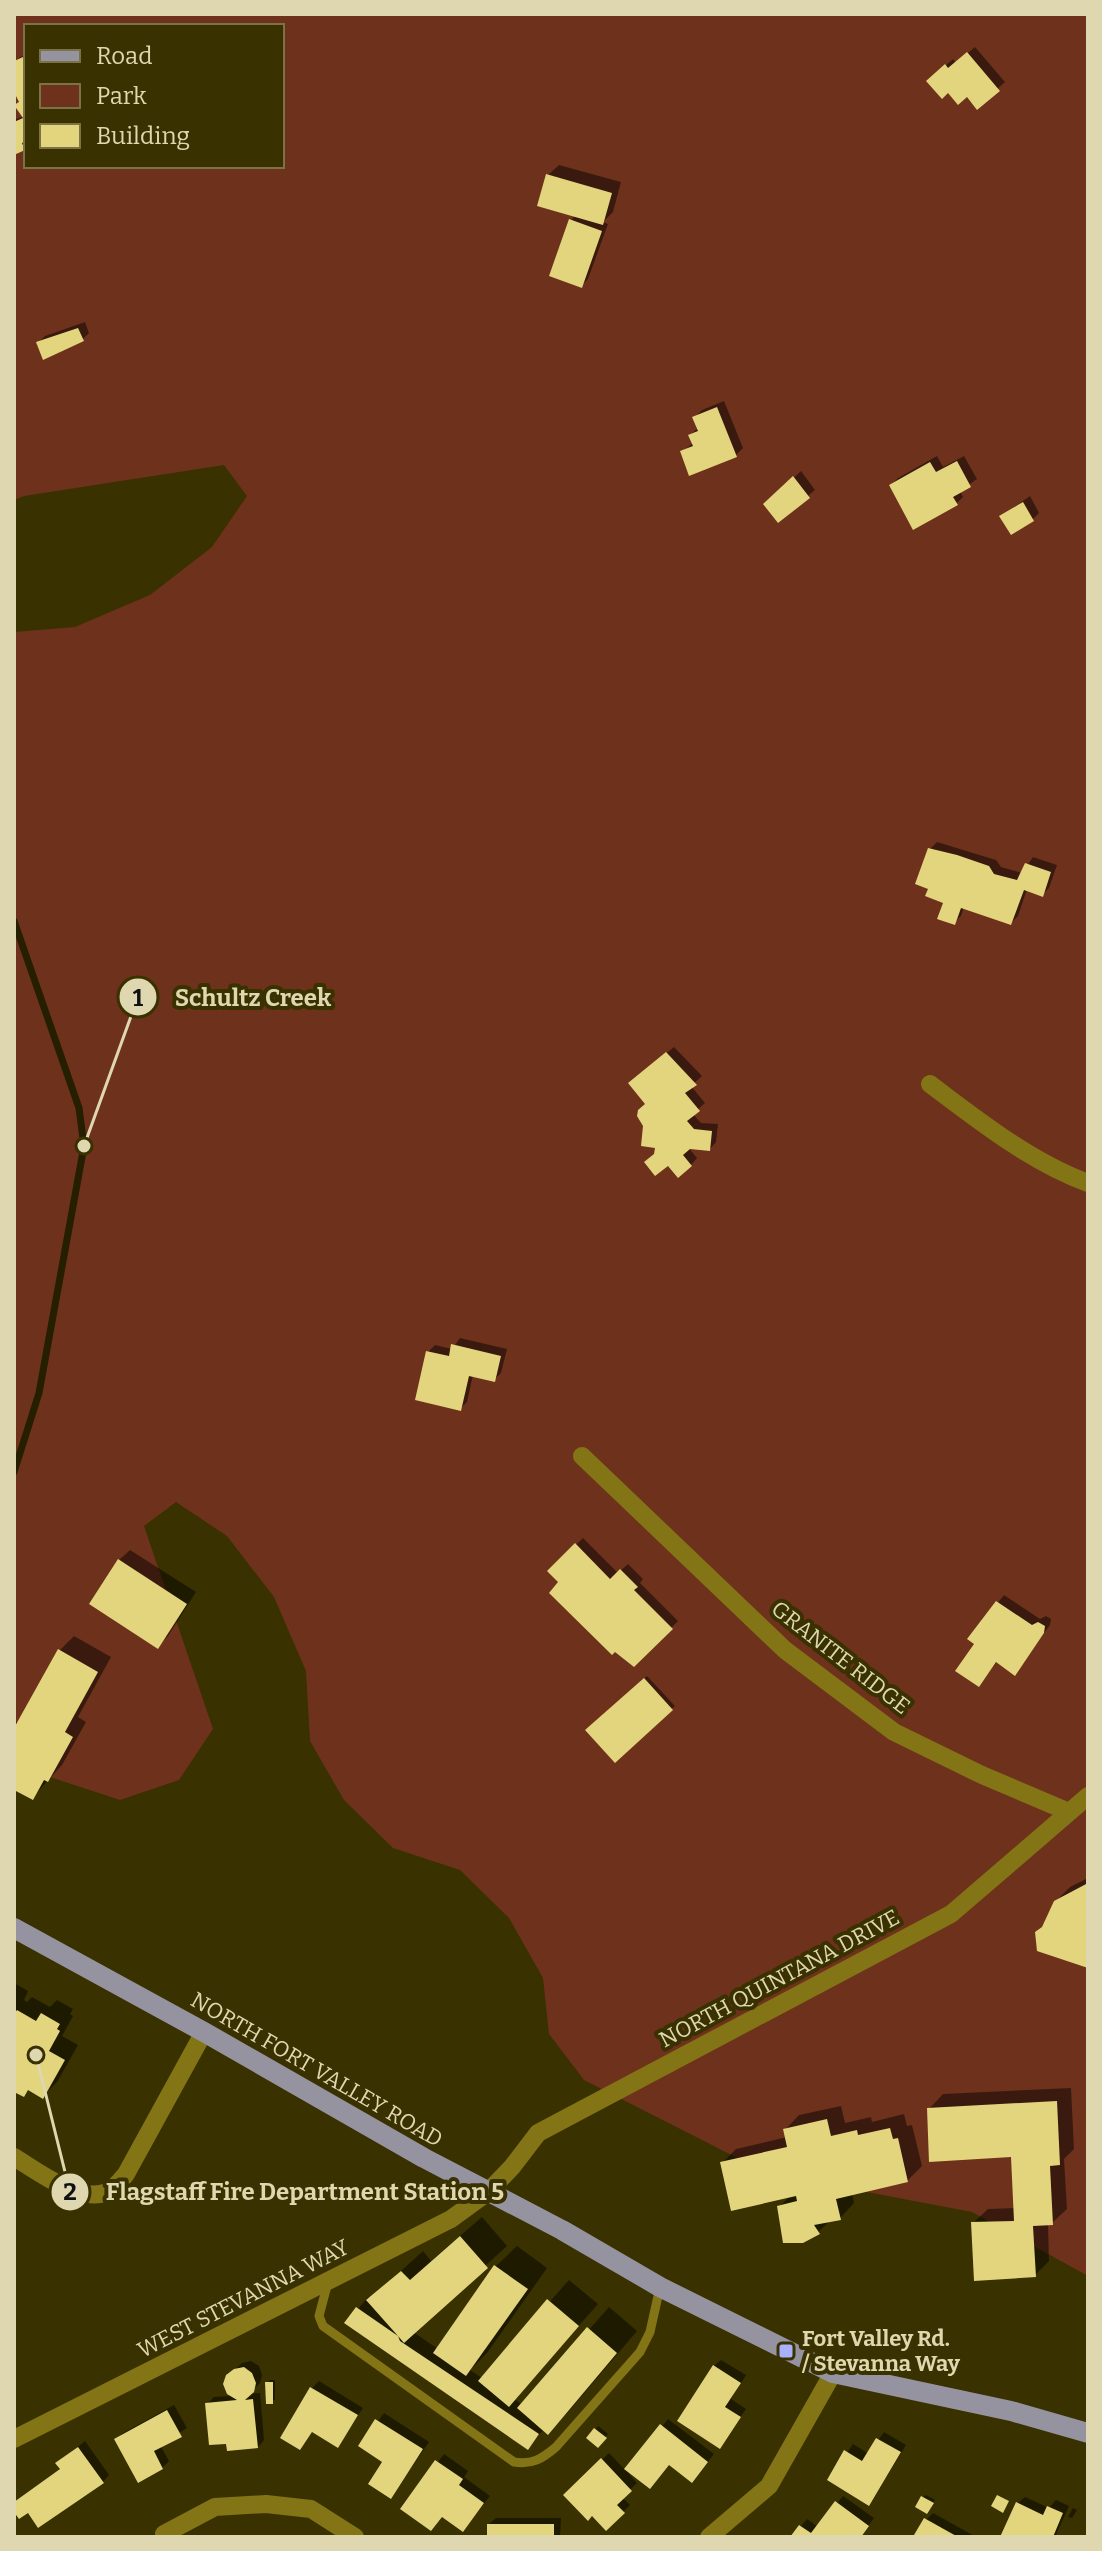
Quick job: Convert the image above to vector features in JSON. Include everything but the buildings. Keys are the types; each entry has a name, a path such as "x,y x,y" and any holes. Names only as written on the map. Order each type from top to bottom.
{"main road":[{"name":"NORTH FORT VALLEY ROAD","path":"14,1928 660,2287 833,2373 1011,2411 1088,2433"}],"street":[{"path":"930,1084 1050,1166 1088,1183"},
{"name":"GRANITE RIDGE","path":"582,1456 785,1650 894,1732 982,1775 1069,1812"},
{"name":"NORTH QUINTANA DRIVE","path":"488,2192 538,2133 951,1914 1088,1796"},
{"path":"14,2157 70,2190 92,2194 108,2192 126,2174 204,2032"},
{"name":"WEST STEVANNA WAY","path":"14,2439 451,2219 488,2192"},
{"path":"709,2537 769,2486 833,2373"},
{"path":"164,2534 215,2507 266,2504 311,2509 355,2537"}],"lane":[{"path":"328,2282 319,2316 323,2326 514,2462 528,2464 556,2447 640,2352 650,2332 660,2287"}],"green space":[{"path":"14,14 1088,14 1088,2276 972,2212 767,2173 584,2080 549,2034 543,1978 509,1918 460,1870 393,1848 344,1800 310,1741 306,1671 274,1597 227,1536 176,1502 144,1526 213,1729 179,1780 120,1800 53,1778 14,1757 14,632 75,627 150,595 212,547 247,496 224,465 14,500"}],"waterway":[{"path":"14,921 79,1108 84,1146 39,1393 14,1472"}],"place":[{"name":"Schultz Creek","path":"84,1146"},
{"name":"Flagstaff Fire Department Station 5","path":"36,2055"},
{"name":"Fort Valley Rd. / Stevanna Way","path":"786,2351"}]}
